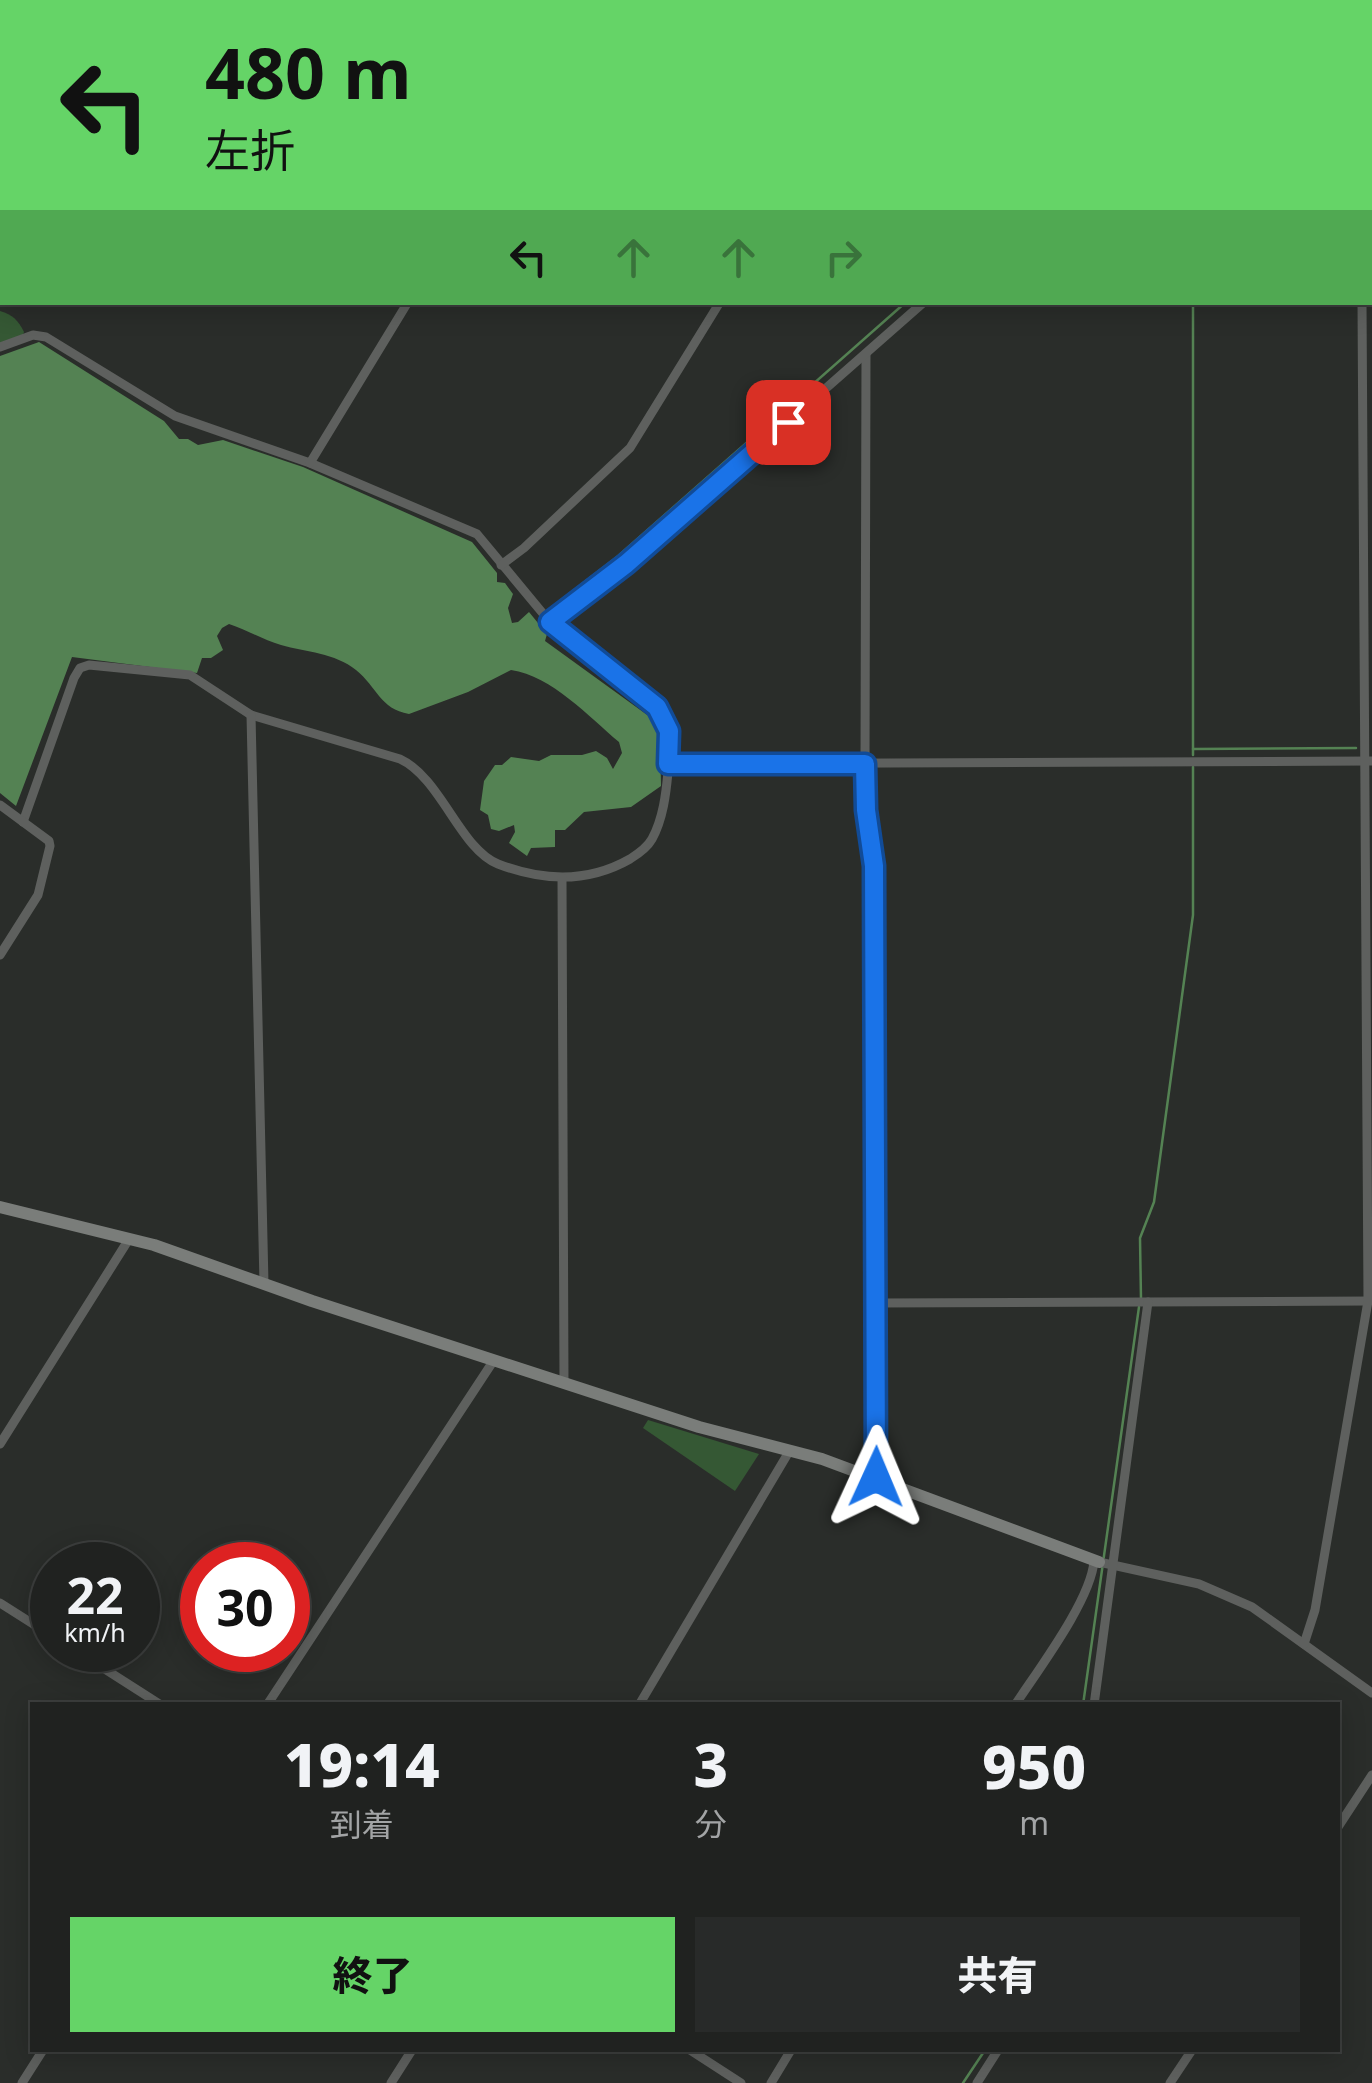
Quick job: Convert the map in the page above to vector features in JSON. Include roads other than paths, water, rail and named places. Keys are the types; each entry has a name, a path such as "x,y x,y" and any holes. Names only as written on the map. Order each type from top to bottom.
{"street":[{"path":"310,463 406,305"},
{"path":"501,565 630,448 718,305"},
{"path":"545,617 626,564 921,305"},
{"path":"1304,1644 1315,1610 1370,1301 1362,305"},
{"path":"0,348 33,336 46,337 175,416 310,463 477,534 545,617 657,707 669,731 666,795 651,842 641,852 602,873 562,878 513,869 485,857 410,764 252,714 190,675 100,665 80,668 22,822"},
{"path":"866,354 865,764 866,810 874,866 876,1477"},
{"path":"252,714 264,1284"},
{"path":"668,764 1367,762"},
{"path":"0,806 49,841 50,846 38,896 0,955"},
{"path":"562,878 564,1383"},
{"path":"0,1208 129,1239 700,1427 876,1477 1104,1563 1199,1584 1252,1608 1372,1693"},
{"path":"0,1444 129,1239"},
{"path":"878,1303 1370,1301"},
{"path":"1094,1702 1104,1563 1142,1302"},
{"path":"269,1702 494,1360"},
{"path":"641,1702 790,1450"},
{"path":"1017,1702 1093,1574 1104,1563"},
{"path":"0,1602 30,1622"},
{"path":"109,1672 156,1702"},
{"path":"1340,1824 1372,1774"},
{"path":"22,2083 42,2052"},
{"path":"391,2083 411,2052"},
{"path":"693,2052 741,2083"},
{"path":"771,2083 790,2052"},
{"path":"978,2083 997,2052"},
{"path":"1170,2083 1191,2052"}],"waterway":[{"path":"547,611 617,557 903,305"},
{"path":"1193,305 1193,755"},
{"path":"1193,749 1356,748"},
{"path":"1141,1299 1140,1238 1154,1202 1193,915 1193,767"},
{"path":"1083,1702 1139,1307"},
{"path":"963,2083 984,2052"}]}
